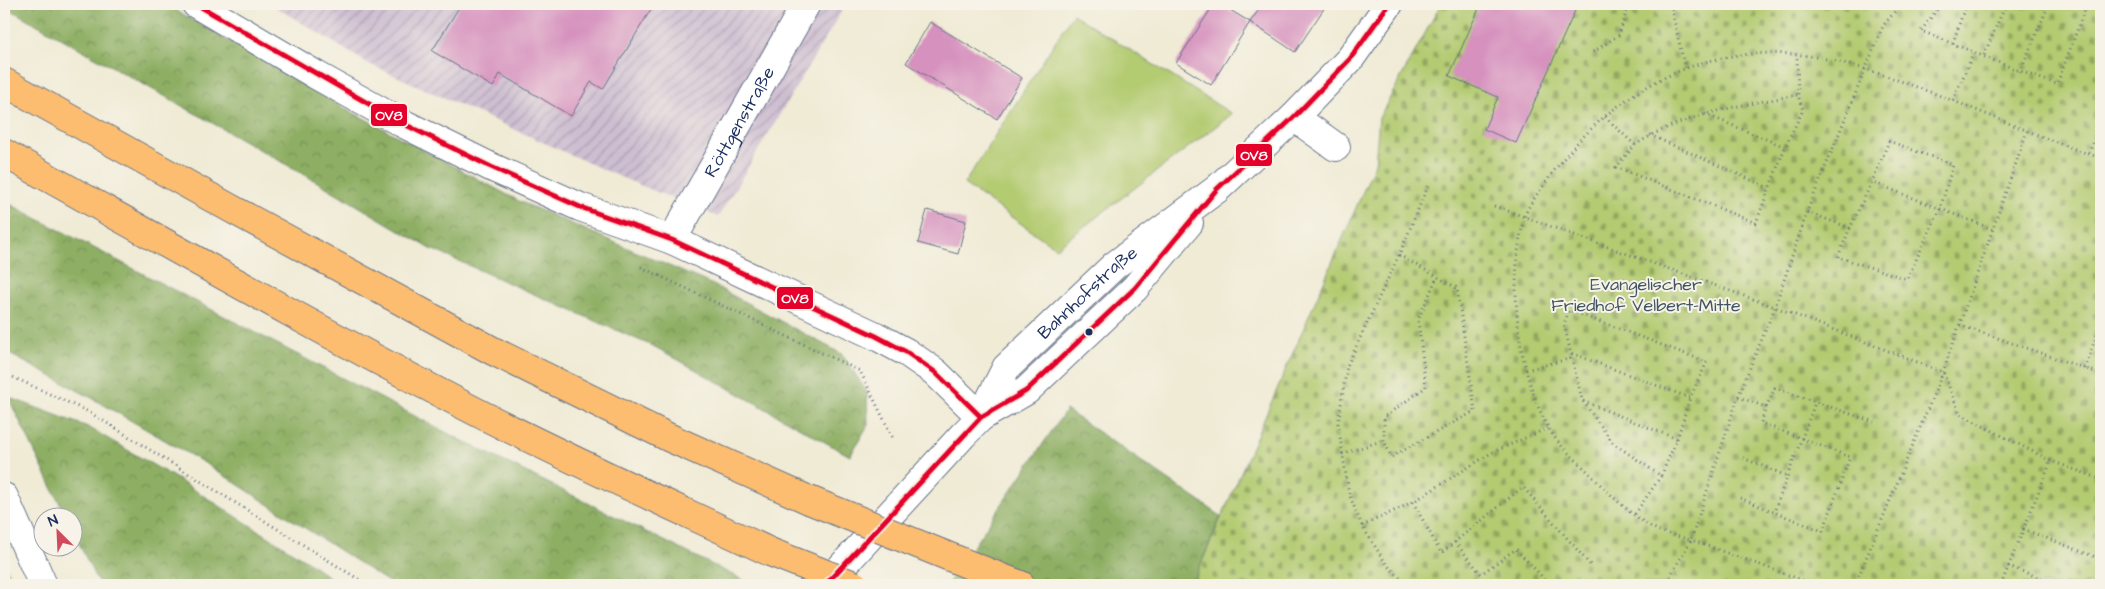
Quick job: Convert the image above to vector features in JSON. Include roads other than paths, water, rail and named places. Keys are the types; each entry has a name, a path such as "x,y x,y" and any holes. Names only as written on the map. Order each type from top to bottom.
{"highway":[{"path":"4,82 493,351 670,438 809,500 1009,581"},
{"path":"4,153 204,265 465,406 770,552 854,585"}],"street":[{"path":"196,4 402,123 491,167 580,207 672,240 876,336 906,352 935,372 982,416"},
{"name":"Röttgenstraße","path":"672,240 806,4"},
{"name":"Bahnhofstraße","path":"826,585 982,416 1026,391 1135,288 1217,189 1294,117 1350,59 1389,4"},
{"path":"1294,117 1336,147"},
{"path":"4,497 42,585"}],"park label":[{"name":"Evangelischer Friedhof Velbert-Mitte","path":"1646,294"}]}
